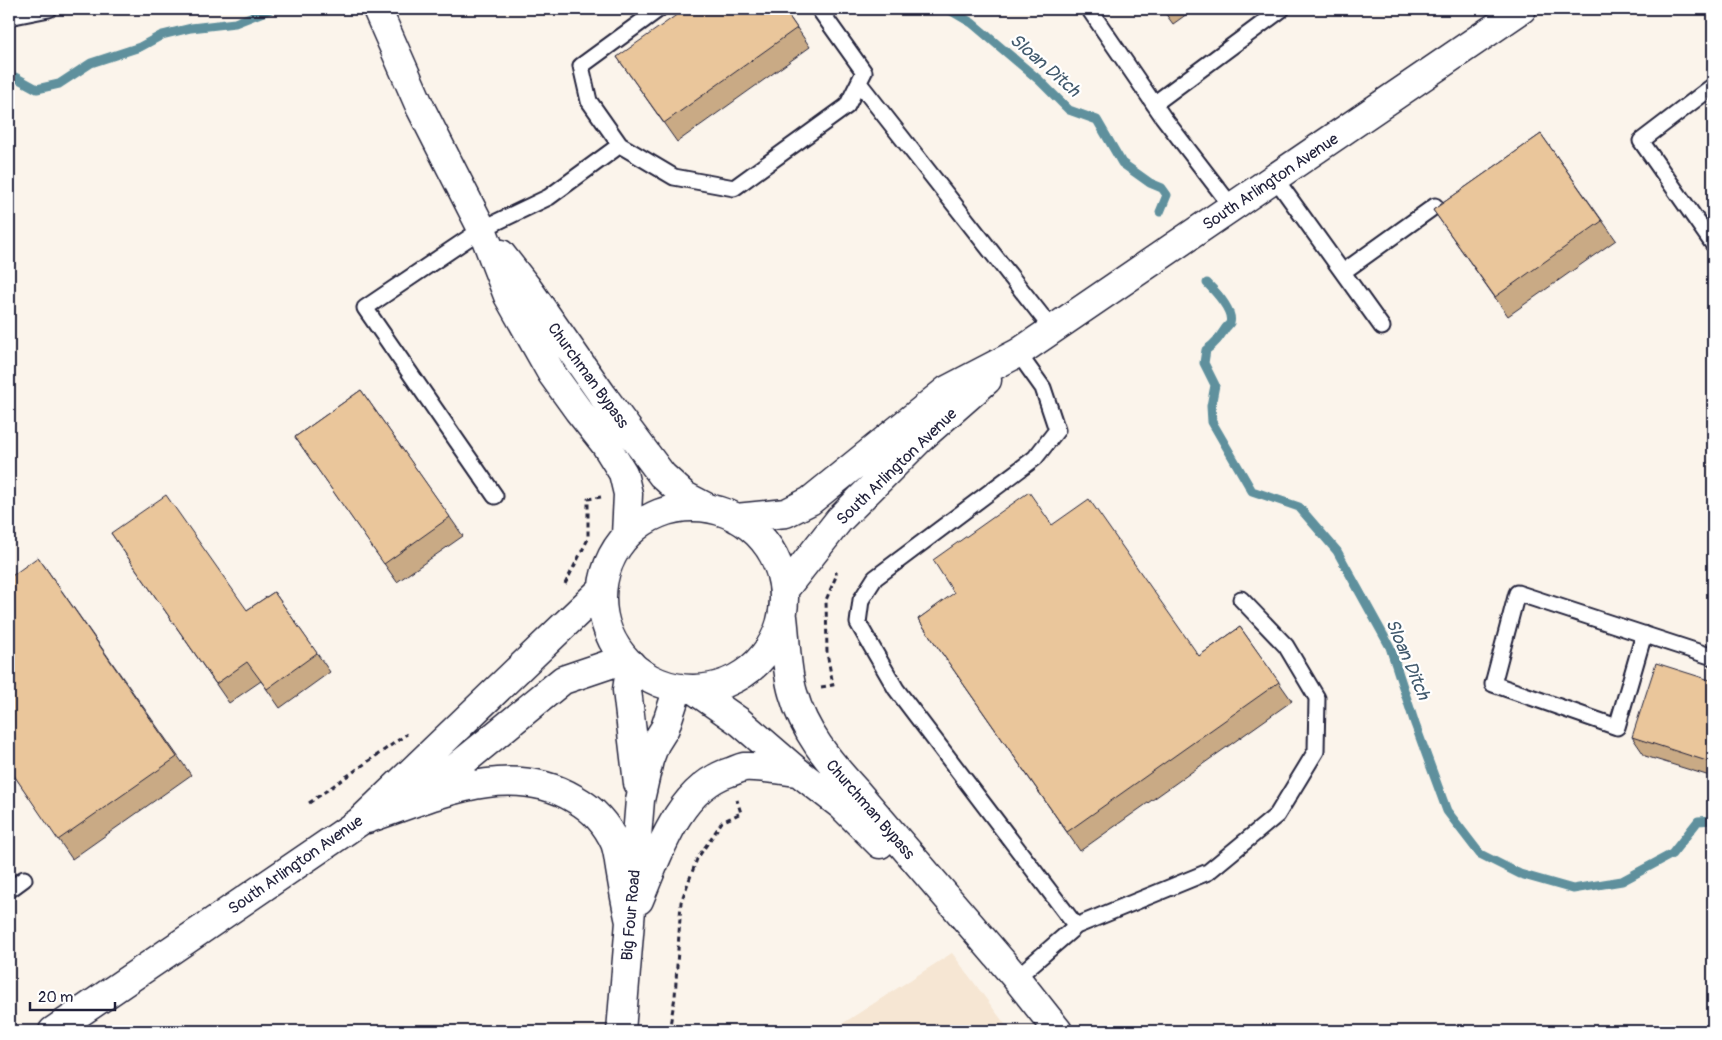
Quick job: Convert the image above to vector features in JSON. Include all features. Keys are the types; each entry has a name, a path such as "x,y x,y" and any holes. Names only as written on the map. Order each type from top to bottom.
{"main road":[{"name":"Churchman Bypass","path":"377,9 421,109 482,229 508,296 552,374 605,444 622,473 628,494 626,536"},
{"name":"South Arlington Avenue","path":"783,602 839,520 922,437 1018,353 1522,9"},
{"name":"Churchman Bypass","path":"482,229 526,286 597,389 662,475 684,496 708,508"},
{"name":"South Arlington Avenue","path":"736,518 786,513 810,501 947,390 1018,353"},
{"path":"736,518 708,508 685,507 663,512 643,521 626,536 610,560 602,589 602,608 614,644 628,662 653,679 686,688 718,686 742,675 761,659 775,638 783,602"},
{"name":"Churchman Bypass","path":"736,518 754,531 769,548 779,568 792,692 813,740 833,767 863,799 1016,978 1058,1031"},
{"name":"South Arlington Avenue","path":"53,1031 358,822 602,589"},
{"path":"413,804 563,680 628,662"},
{"name":"Big Four Road","path":"628,662 627,690 640,800"},
{"name":"Churchman Bypass","path":"686,688 740,722 798,772 842,806 1016,978"},
{"name":"Big Four Road","path":"621,1031 640,800 649,760 655,744 686,688"},
{"path":"630,922 662,844 673,823 687,803 704,786 720,776 743,767 798,772"},
{"path":"358,822 461,788 489,782 519,781 545,785 582,802 609,831 616,846 630,922"}],"lane":[{"path":"9,17 49,9"},
{"path":"659,9 580,66 588,101 620,146 674,177 734,188 847,106 859,83 864,72 819,9"},
{"path":"1089,9 1154,104 1232,207"},
{"path":"1154,104 1282,9"},
{"path":"859,83 1052,329"},
{"path":"1713,86 1642,141 1713,244"},
{"path":"495,496 365,308 482,229 549,197 620,146"},
{"path":"1275,178 1382,327"},
{"path":"1343,272 1435,206"},
{"path":"1018,353 1043,388 1057,430 1035,458 876,578 861,600 858,623 896,690 1076,926"},
{"path":"1644,634 1617,727 1493,684 1517,593 1644,634 1713,657"},
{"path":"1016,978 1076,926 1208,872 1277,815 1316,751 1317,698 1286,646 1241,599"},
{"path":"9,890 24,879"}],"path":[{"path":"562,587 572,572 588,539 588,499 606,496"},
{"path":"820,687 833,684 827,653 826,600 837,574 831,569"},
{"path":"309,803 410,732"},
{"path":"669,1031 675,997 681,902 697,859 722,822 741,813 735,795"}],"shaded area":[{"path":"952,953 1010,1031 831,1031"}],"building":[{"path":"685,9 784,9 797,28 664,123 617,57"},
{"path":"1541,134 1602,221 1495,297 1433,210"},
{"path":"361,390 450,517 384,564 295,437"},
{"path":"1029,492 1052,525 1089,499 1199,656 1240,627 1279,682 1067,832 918,619 954,593 933,560"},
{"path":"166,495 247,610 274,592 317,653 267,689 247,662 216,684 111,533"},
{"path":"38,557 177,757 58,840 9,768 9,578"},
{"path":"1656,663 1713,681 1713,763 1632,737"}],"waterway":[{"name":"Sloan Ditch","path":"9,77 15,77 37,89 59,84 91,63 140,47 162,35 191,28 235,23 271,9"},
{"name":"Sloan Ditch","path":"948,9 972,23 1039,80 1069,110 1097,120 1122,163 1150,183 1162,188 1167,195 1160,212"},
{"name":"Sloan Ditch","path":"1207,283 1223,301 1230,318 1230,323 1219,338 1206,350 1204,363 1215,385 1211,406 1212,422 1252,491 1299,507 1337,551 1390,647 1415,724 1447,811 1480,854 1520,874 1573,889 1622,881 1672,854 1698,821 1713,820"}]}
